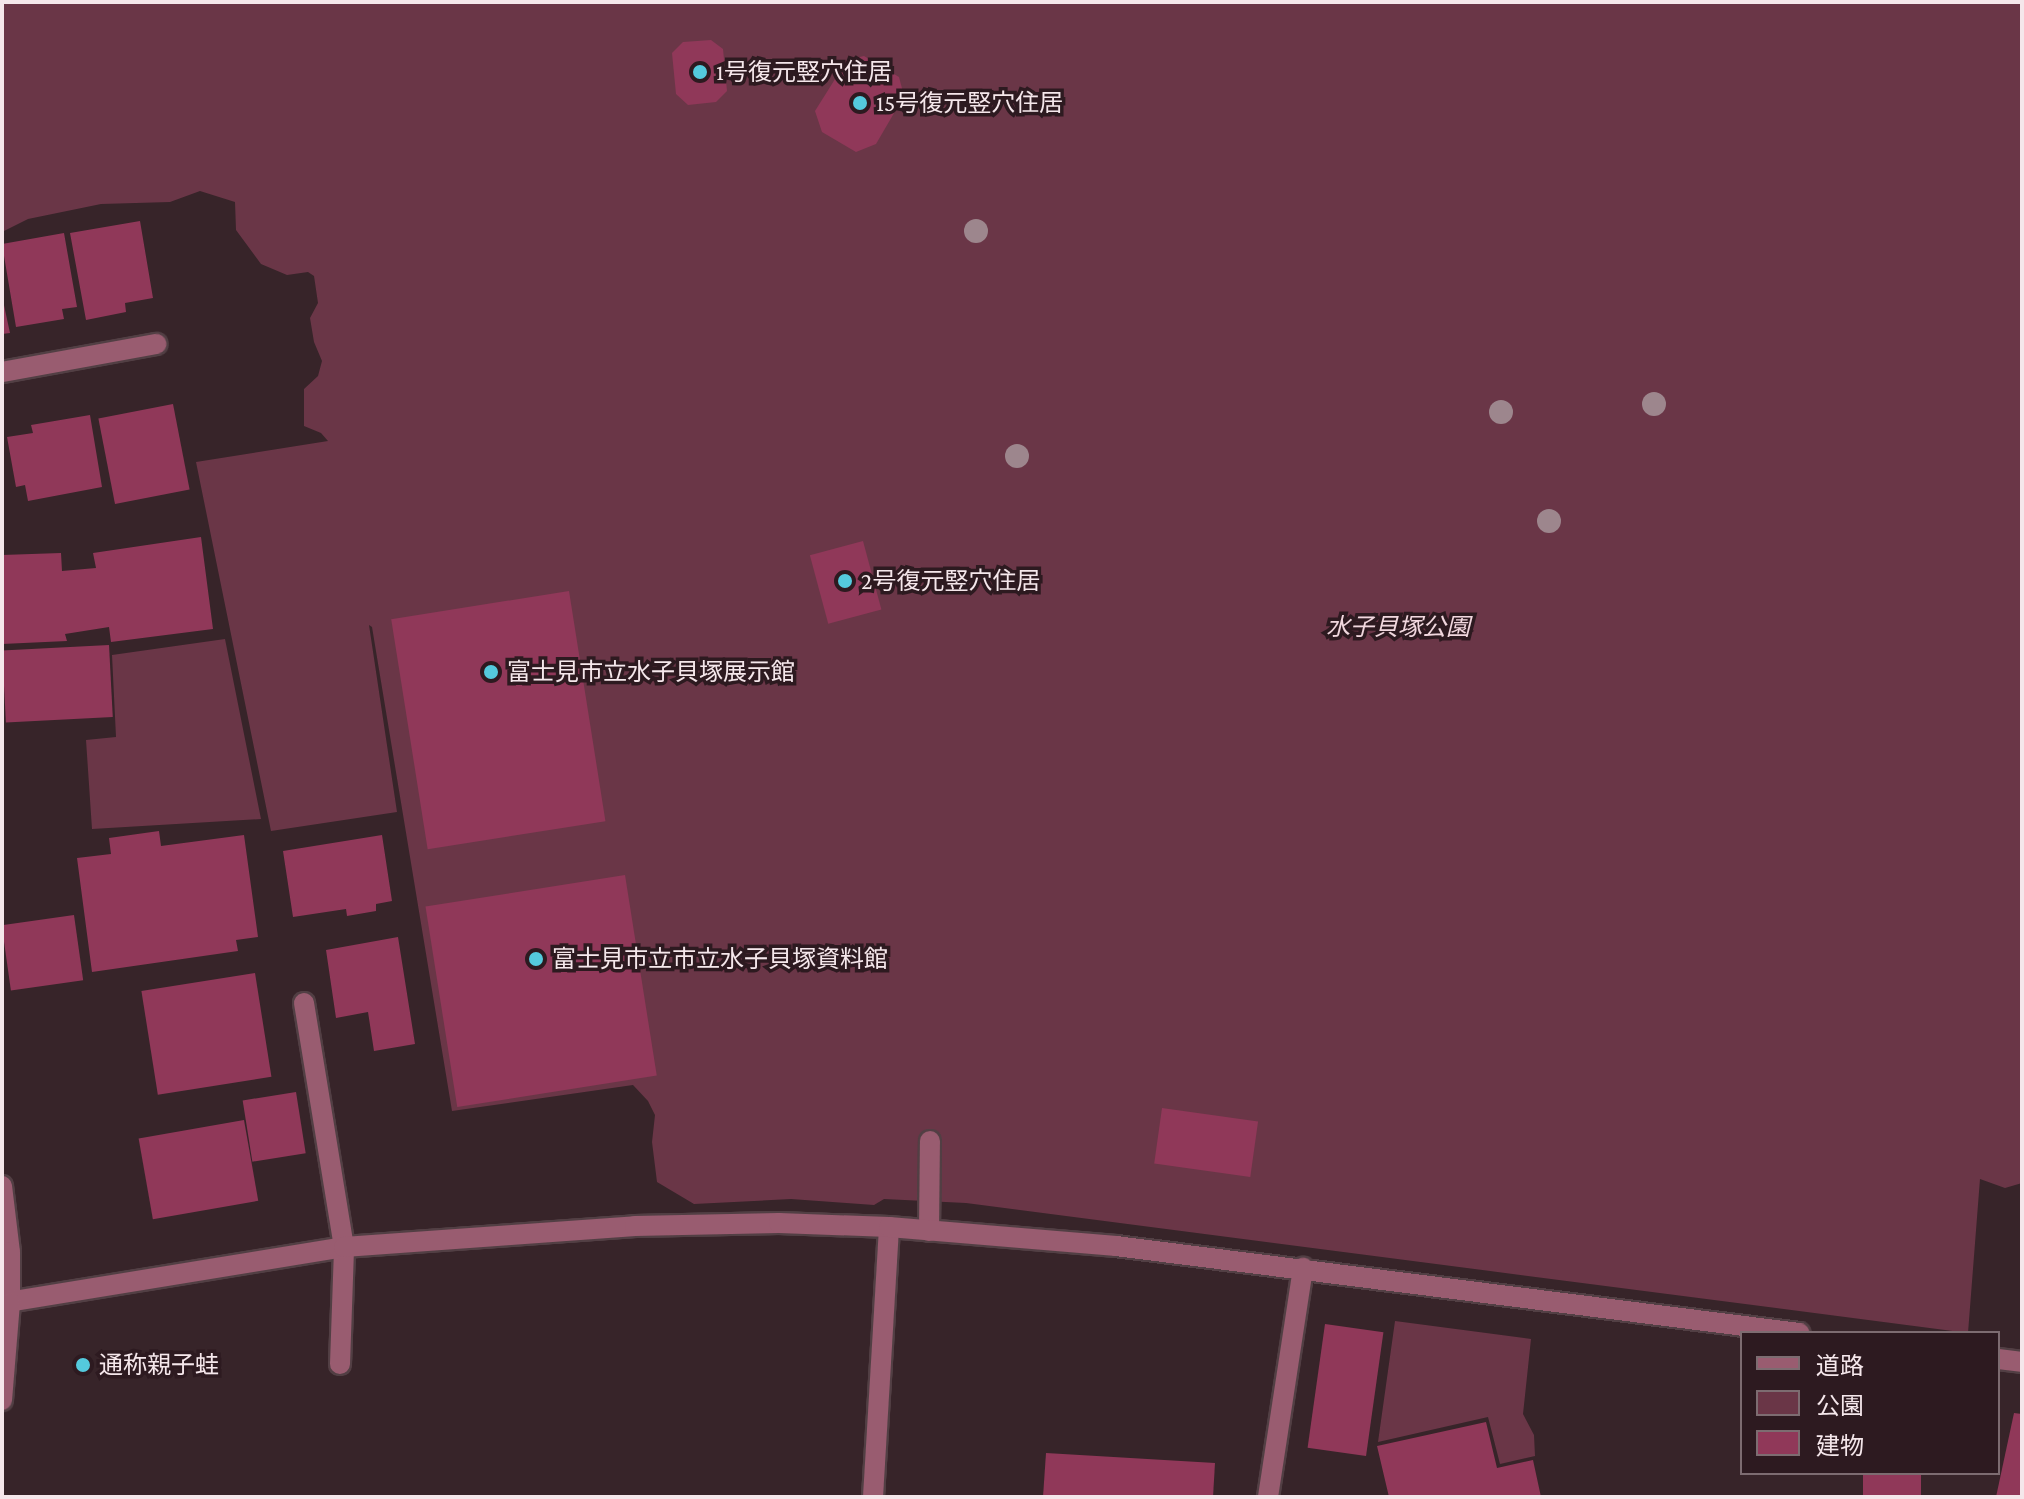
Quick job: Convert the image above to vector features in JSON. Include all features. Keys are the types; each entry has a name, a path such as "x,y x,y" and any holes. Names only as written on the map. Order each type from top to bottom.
{"street":[{"path":"2,372 156,344"},
{"path":"304,1003 344,1247 340,1364"},
{"path":"929,1231 930,1141"},
{"path":"2,1186 10,1252 2,1400"},
{"path":"6,1303 344,1247 635,1226 779,1223 889,1227 1116,1246 1784,1331"},
{"path":"873,1497 889,1227"},
{"path":"1268,1497 1303,1268"},
{"path":"2000,1359 2022,1362"}],"green space":[{"name":"水子貝塚公園","path":"2,2 2022,2 2022,1183 2005,1188 1980,1179 1968,1331 966,1203 884,1199 874,1205 791,1199 694,1204 657,1182 652,1142 655,1115 648,1101 633,1085 452,1111 372,627 369,625 397,812 271,831 196,462 328,441 321,433 304,426 304,389 318,376 322,361 314,342 310,318 318,303 314,276 308,272 287,275 261,264 236,230 235,202 200,191 170,202 101,204 28,219 2,232"},
{"path":"225,639 261,819 92,829 86,740 116,737 112,655"},
{"path":"1395,1321 1531,1339 1523,1414 1534,1435 1535,1456 1500,1464 1488,1417 1378,1442"}],"building":[{"name":"1号復元竪穴住居","path":"711,40 723,49 727,91 716,102 688,105 676,94 672,53 683,42"},
{"name":"15号復元竪穴住居","path":"864,56 899,77 904,96 876,144 856,152 822,132 815,111 847,60"},
{"path":"140,221 153,298 125,303 126,312 86,320 70,233"},
{"path":"64,233 77,307 62,309 64,319 16,327 2,244"},
{"path":"2,296 10,333 2,334"},
{"path":"173,404 190,489 115,504 98,419"},
{"path":"90,415 102,487 28,501 25,485 16,487 7,437 33,433 31,425"},
{"path":"201,537 213,629 111,642 109,627 65,634 67,641 2,644 2,555 61,553 62,571 96,568 93,553"},
{"name":"2号復元竪穴住居","path":"863,541 881,610 828,624 810,555"},
{"name":"富士見市立水子貝塚展示館","path":"569,591 605,821 428,849 391,619"},
{"path":"109,645 113,717 6,723 2,651"},
{"path":"159,831 161,846 244,835 258,937 236,940 238,951 92,972 77,858 111,854 109,838"},
{"path":"382,835 392,901 376,904 376,911 347,916 346,909 293,917 283,851"},
{"name":"富士見市立市立水子貝塚資料館","path":"625,875 657,1076 457,1107 425,907"},
{"path":"74,915 83,980 11,991 2,925"},
{"path":"398,937 415,1044 374,1051 368,1012 336,1018 326,950"},
{"path":"255,973 271,1077 158,1095 141,991"},
{"path":"296,1092 306,1153 252,1162 243,1100"},
{"path":"1162,1108 1258,1121 1250,1177 1154,1163"},
{"path":"244,1120 258,1201 153,1219 139,1139"},
{"path":"1325,1324 1383,1332 1366,1456 1308,1448"},
{"path":"2014,1413 2022,1414 2022,1497 1996,1497"},
{"path":"1486,1422 1497,1468 1533,1460 1541,1497 1389,1497 1377,1446"},
{"path":"1046,1453 1215,1463 1213,1497 1043,1497"},
{"path":"1863,1475 1921,1475 1921,1497 1863,1497"}],"place":[{"name":"1号復元竪穴住居","path":"700,72"},
{"name":"15号復元竪穴住居","path":"860,103"},
{"name":"2号復元竪穴住居","path":"845,581"},
{"name":"富士見市立水子貝塚展示館","path":"491,672"},
{"name":"富士見市立市立水子貝塚資料館","path":"536,959"},
{"name":"通称親子蛙","path":"83,1365"}]}
